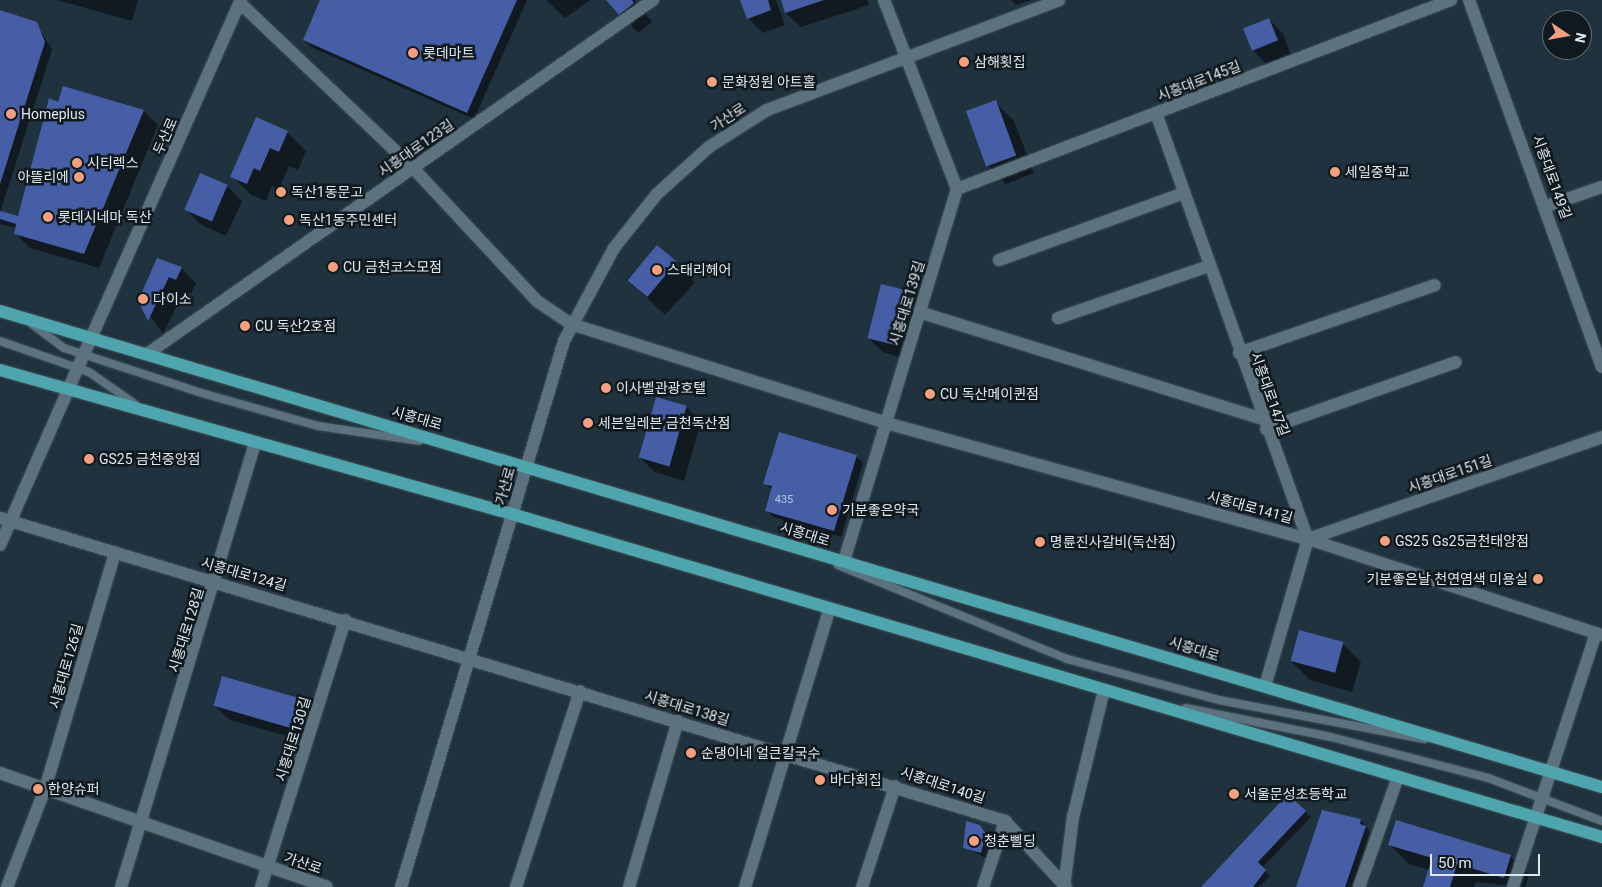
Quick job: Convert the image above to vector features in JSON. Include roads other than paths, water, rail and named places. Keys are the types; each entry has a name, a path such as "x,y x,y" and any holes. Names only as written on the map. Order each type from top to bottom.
{"main road":[{"name":"시흥대로","path":"0,310 1602,787"},
{"path":"0,370 148,414 512,514 829,610 1602,837"}],"street":[{"name":"시흥대로123길","path":"147,354 653,0"},
{"path":"884,0 956,189"},
{"name":"가산로","path":"401,887 526,466 571,324 594,278 638,216 709,147 767,110 905,56 1059,0"},
{"name":"시흥대로145길","path":"956,189 1452,0"},
{"name":"시흥대로149길","path":"1469,0 1547,206 1602,367"},
{"name":"두산로","path":"0,545 5,519 84,355 241,1 413,168"},
{"name":"시흥대로147길","path":"1156,113 1264,424 1308,539"},
{"path":"413,168 537,301 571,324 886,423"},
{"path":"1547,206 1602,187"},
{"name":"시흥대로139길","path":"844,561 956,189"},
{"path":"999,260 1184,194"},
{"path":"1058,318 1209,266"},
{"path":"1240,353 1435,285"},
{"path":"920,312 1264,424 1456,362"},
{"name":"시흥대로141길","path":"886,423 1308,539 1599,634"},
{"name":"시흥대로151길","path":"1308,539 1602,437"},
{"name":"시흥대로128길","path":"121,887 144,823 255,444"},
{"name":"시흥대로124길","path":"5,519 470,657"},
{"path":"1265,686 1308,539"},
{"name":"시흥대로126길","path":"7,887 45,788 115,552"},
{"path":"745,887 829,610"},
{"name":"시흥대로130길","path":"261,887 269,867 345,620"},
{"path":"1514,887 1550,771 1599,634"},
{"path":"470,657 580,691 516,887"},
{"path":"1065,886 1073,817 1104,690"},
{"name":"시흥대로138길","path":"580,691 785,754"},
{"path":"629,887 678,720"},
{"name":"시흥대로140길","path":"785,754 896,786 1005,821 1065,886"},
{"path":"0,773 269,867"},
{"path":"1359,887 1398,776"},
{"path":"862,887 896,786"},
{"path":"983,887 1005,821"},
{"name":"가산로","path":"269,867 327,887"}],"lane":[{"path":"24,317 64,348 318,426 468,448"},
{"path":"0,341 78,367 148,414"},
{"path":"781,542 1067,659 1219,700 1468,747"},
{"path":"1122,695 1331,737 1488,778 1602,821"}],"place":[{"name":"롯데마트","path":"413,53"},
{"name":"삼해횟집","path":"964,62"},
{"name":"문화정원 아트홀","path":"712,82"},
{"name":"Homeplus","path":"11,114"},
{"name":"시티렉스","path":"77,163"},
{"name":"세일중학교","path":"1335,172"},
{"name":"아뜰리에","path":"79,177"},
{"name":"독산1동문고","path":"281,192"},
{"name":"롯데시네마 독산","path":"48,217"},
{"name":"독산1동주민센터","path":"289,220"},
{"name":"CU 금천코스모점","path":"333,267"},
{"name":"스태리헤어","path":"657,270"},
{"name":"다이소","path":"143,299"},
{"name":"CU 독산2호점","path":"245,326"},
{"name":"이사벨관광호텔","path":"606,388"},
{"name":"CU 독산메이퀸점","path":"930,394"},
{"name":"세븐일레븐 금천독산점","path":"588,423"},
{"name":"GS25 금천중앙점","path":"89,459"},
{"name":"기분좋은약국","path":"832,510"},
{"name":"GS25 Gs25금천태양점","path":"1385,541"},
{"name":"명륜진사갈비(독산점)","path":"1040,542"},
{"name":"기분좋은날 천연염색 미용실","path":"1538,579"},
{"name":"순댕이네 얼큰칼국수","path":"691,753"},
{"name":"바다회집","path":"820,780"},
{"name":"한양슈퍼","path":"38,789"},
{"name":"서울문성초등학교","path":"1234,794"},
{"name":"청춘삘딩","path":"974,841"}]}
